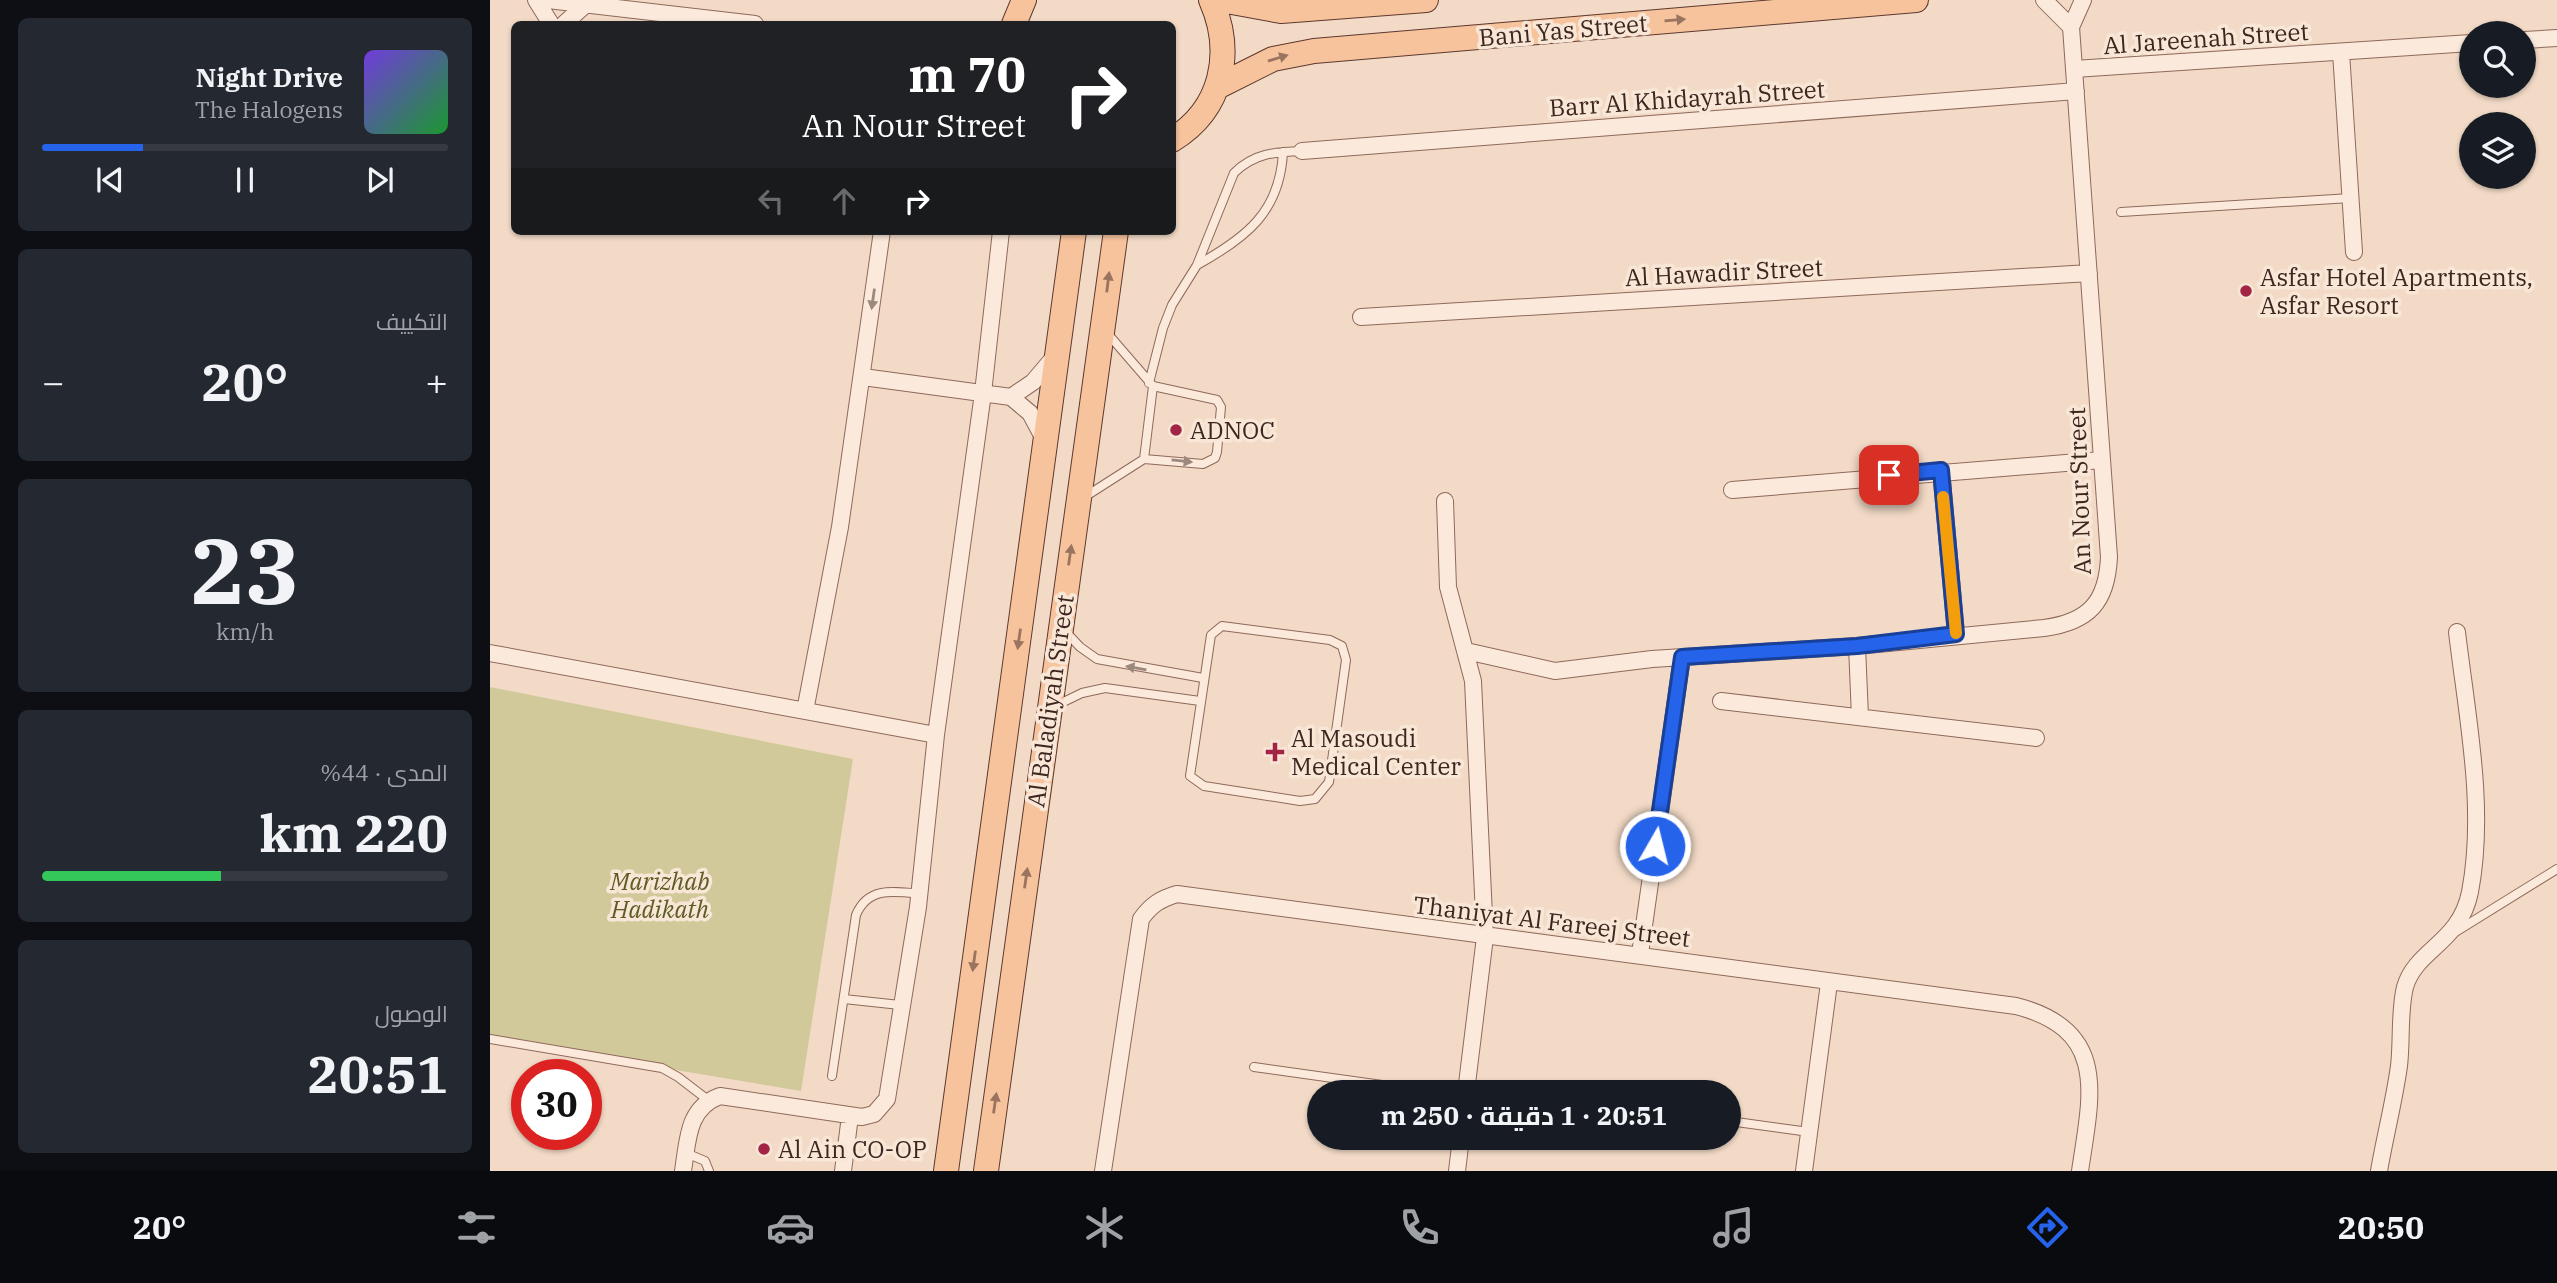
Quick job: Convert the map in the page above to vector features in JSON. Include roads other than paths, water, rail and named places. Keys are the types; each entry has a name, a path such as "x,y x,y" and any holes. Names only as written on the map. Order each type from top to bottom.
{"main road":[{"path":"1015,21 1024,0"},
{"path":"1176,137 1202,116 1223,70 1224,44 1219,19 1211,0"},
{"path":"1221,0 1244,7 1281,11 1426,0"},
{"name":"Bani Yas Street","path":"1217,87 1273,60 1314,51 1916,0"},
{"name":"Al Baladiyah Street","path":"946,1171 1073,235"},
{"name":"Al Baladiyah Street","path":"986,1171 1115,235"}],"street":[{"path":"536,0 549,21"},
{"path":"548,0 728,21"},
{"path":"2044,0 2071,27"},
{"name":"An Nour Street","path":"1466,651 1555,671 1682,657 1857,646 2067,625 2087,613 2100,598 2108,580 2109,556 2071,27 2083,0"},
{"path":"567,21 585,5"},
{"path":"2536,39 2557,38"},
{"name":"Al Jareenah Street","path":"2074,69 2459,44"},
{"name":"Al Jareenah Street","path":"2340,52 2354,252"},
{"name":"Barr Al Khidayrah Street","path":"1302,151 2076,91"},
{"path":"805,711 840,527 881,235"},
{"path":"683,1171 691,1121 698,1109 708,1100 720,1096 734,1096 850,1116 874,1114 887,1098 920,894 936,735 983,393 1001,235"},
{"name":"Al Hawadir Street","path":"1361,317 2089,273"},
{"path":"1011,397 1033,382 1058,352"},
{"path":"863,377 1011,397 1030,412 1045,446"},
{"path":"1732,490 1941,470 2102,460"},
{"path":"1941,470 1956,634"},
{"path":"1445,501 1448,587 1466,651 1476,716 1485,937 1467,1080"},
{"path":"2379,1171 2395,1094 2405,987 2414,967 2449,937 2465,910 2470,894 2475,828 2473,763 2457,632"},
{"path":"1857,646 1860,717"},
{"path":"490,653 936,735"},
{"path":"1640,954 1682,657"},
{"path":"1721,701 2036,738"},
{"name":"Thaniyat Al Fareej Street","path":"1103,1171 1141,919 1150,906 1162,898 1177,894 1485,937 1640,954 1829,983 2016,1006 2039,1012 2060,1024 2077,1042 2087,1063 2091,1087 2080,1171"},
{"path":"1804,1171 1829,983"},
{"path":"843,1171 850,1116"},
{"path":"1457,1171 1460,1150"}],"lane":[{"path":"1144,459 1151,384 1163,328 1172,305 1197,265 1234,173 1253,158 1302,151"},
{"path":"1197,265 1242,237 1268,206 1279,184 1283,152"},
{"path":"2121,212 2351,198"},
{"path":"1078,502 1144,459 1203,464 1215,458 1217,452 1221,407 1217,400 1151,384 1102,326"},
{"path":"1060,625 1080,647 1097,659 1203,678"},
{"path":"1222,626 1330,640 1342,646 1346,660 1326,789 1308,801 1198,785 1189,770 1203,678 1210,635 1222,626"},
{"path":"1049,709 1082,693 1105,688 1200,701"},
{"path":"2449,937 2557,869"},
{"path":"832,1076 856,915 861,903 870,895 883,892 920,894"},
{"path":"844,999 900,1005"},
{"path":"490,1039 662,1068 708,1100"},
{"path":"1254,1067 1347,1080"},
{"path":"1741,1123 1810,1132"},
{"path":"686,1153 705,1161 709,1171"}],"place":[{"name":"Asfar Hotel Apartments, Asfar Resort","path":"2246,291"},
{"name":"ADNOC","path":"1176,430"},
{"name":"Al Masoudi Medical Center","path":"1275,752"},
{"name":"Al Ain CO-OP","path":"764,1149"}],"park label":[{"name":"Marizhab Hadikath","path":"660,895"}]}
